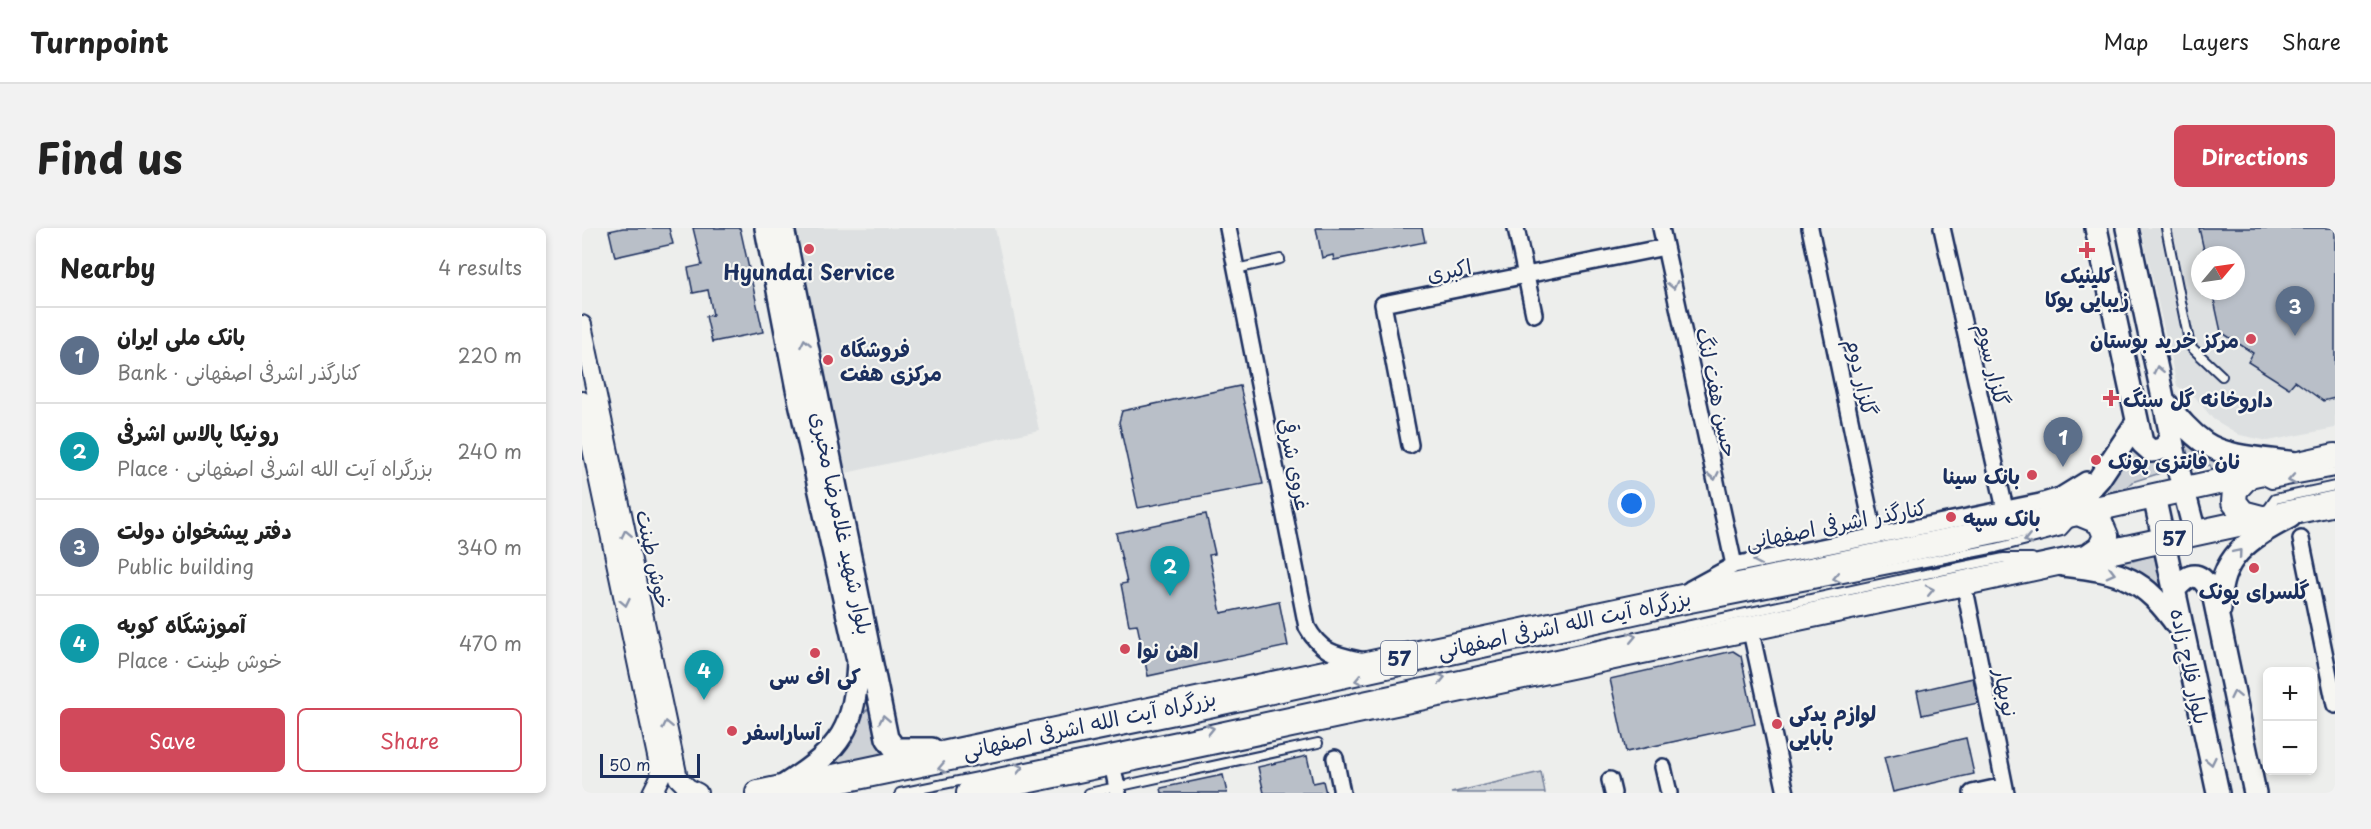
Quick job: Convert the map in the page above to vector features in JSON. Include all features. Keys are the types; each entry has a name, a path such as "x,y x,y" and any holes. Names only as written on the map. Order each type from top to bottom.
{"highway":[{"name":"بزرگراه آیت الله اشرفی اصفهانی","path":"758,793 1377,663 2335,456"},
{"path":"2250,474 2235,490 2234,502 2243,513 2262,518"},
{"name":"57","path":"969,793 2335,503"},
{"path":"2078,513 2100,522 2106,536 2100,548 2087,557"}],"main road":[{"name":"بلوار شهید غلامرضا مخبری","path":"766,228 806,387 857,626 887,738 891,746 899,750 962,750"},
{"name":"بلوار شهید غلامرضا مخبری","path":"783,228 806,387"},
{"path":"2096,228 2142,443 2151,451 2161,450 2167,445 2171,433"},
{"path":"2127,228 2195,533"},
{"path":"2165,402 2183,424 2207,444 2235,453 2299,463"},
{"path":"2041,521 2088,491 2112,461 2138,422"},
{"name":"بلوار فلاح زاده","path":"2154,496 2218,793"},
{"path":"2221,627 2219,596 2221,581 2232,560 2244,546 2261,533 2306,509"},
{"path":"2053,564 2113,572 2128,579 2150,592 2163,604 2185,636"},
{"path":"2175,590 2183,580 2191,576 2199,577 2206,582 2214,598 2221,627"},
{"name":"بلوار شهید غلامرضا مخبری","path":"781,788 818,762 845,733 852,716 857,686 857,626"},
{"name":"بلوار فلاح زاده","path":"2221,627 2255,793"}],"street":[{"name":"غروی شرقی","path":"1228,228 1307,627 1316,643 1327,651 1377,663"},
{"path":"1516,228 1534,314"},
{"name":"حسن هفت لنگ","path":"1661,228 1734,565"},
{"name":"گلزار دوم","path":"1810,228 1874,534"},
{"name":"گلزار سوم","path":"1942,228 2005,509"},
{"name":"اکبری","path":"1410,445 1383,304 1665,247"},
{"name":"خوش طینت","path":"582,325 587,395 669,774"},
{"name":"کنارگذر اشرفی اصفهانی","path":"1671,600 1734,565 1874,534 1952,521 2060,496 2112,461"},
{"path":"2301,539 2335,705"},
{"name":"نوبهار","path":"1967,599 2005,790"},
{"path":"1750,627 1786,793"},
{"path":"1335,758 1342,793"},
{"path":"1112,763 1118,790"},
{"path":"1663,767 1669,793"},
{"path":"652,793 669,774 698,793"},
{"path":"1972,793 2005,790"}],"lane":[{"path":"2166,228 2190,346 2222,376"},
{"path":"1236,269 1280,259"},
{"path":"2250,474 2271,484 2335,472"},
{"path":"2262,518 2275,499 2335,486"},
{"path":"819,793 1209,713 1686,609 1996,548 2062,531 2078,513"},
{"path":"900,793 1183,735 2004,558 2087,557"},
{"path":"1089,793 1118,790 1318,743"}],"shaded area":[{"path":"793,228 995,228 1039,430 846,473"},
{"name":"مرکز خرید بوستان","path":"2141,228 2335,228 2335,428 2268,441 2240,435 2213,419 2195,397 2177,386"},
{"path":"2176,426 2254,461 2212,469 2210,465 2189,470"},
{"path":"2130,438 2162,459 2167,471 2074,504"},
{"path":"2133,555 2133,561 2154,555 2166,599 2089,565"},
{"path":"873,706 896,752 815,771 859,715"},
{"path":"1541,772 1545,793 1451,793"}],"building":[{"path":"623,228 669,228 673,244 615,257 609,231"},
{"path":"693,228 740,228 763,332 712,342 706,316 713,315 708,290 693,293 688,268 702,265"},
{"path":"1316,228 1422,228 1425,242 1334,260 1333,255 1322,258"},
{"path":"2199,228 2335,228 2335,398 2323,401 2295,381 2289,388 2248,362 2253,353 2221,332 2214,300 2245,300 2245,246 2203,246"},
{"path":"1240,386 1263,484 1138,508 1119,422 1122,411"},
{"path":"1206,514 1215,554 1209,555 1221,613 1279,601 1288,646 1148,676 1137,624 1129,625 1121,584 1127,583 1116,533"},
{"path":"1733,651 1741,656 1755,724 1626,752 1610,679"},
{"path":"1973,678 1978,703 1922,715 1917,691"},
{"path":"1966,738 1974,774 1893,792 1884,757"},
{"path":"1307,756 1313,783 1323,781 1326,793 1264,793 1258,767"},
{"path":"1223,775 1227,793 1162,793 1161,788"}],"place":[{"name":"Hyundai Service","path":"809,249"},
{"name":"کلینیک زیبایی یوکا","path":"2087,250"},
{"name":"دفتر پیشخوان دولت","path":"2295,336"},
{"name":"مرکز خرید بوستان","path":"2251,339"},
{"name":"فروشگاه مرکزی هفت","path":"828,360"},
{"name":"داروخانه گل سنگ","path":"2111,398"},
{"name":"نان فانتزی پونک","path":"2096,460"},
{"name":"بانک ملی ایران","path":"2063,467"},
{"name":"بانک سینا","path":"2032,475"},
{"name":"بانک سپه","path":"1951,517"},
{"name":"گلسرای پونک","path":"2254,568"},
{"name":"رونیکا پالاس اشرفی","path":"1170,596"},
{"name":"اهن نوا","path":"1125,649"},
{"name":"کی اف سی","path":"815,653"},
{"name":"آموزشگاه کوبه","path":"704,700"},
{"name":"لوازم یدکی بابایی","path":"1777,724"},
{"name":"آساراسفر","path":"732,731"}]}
